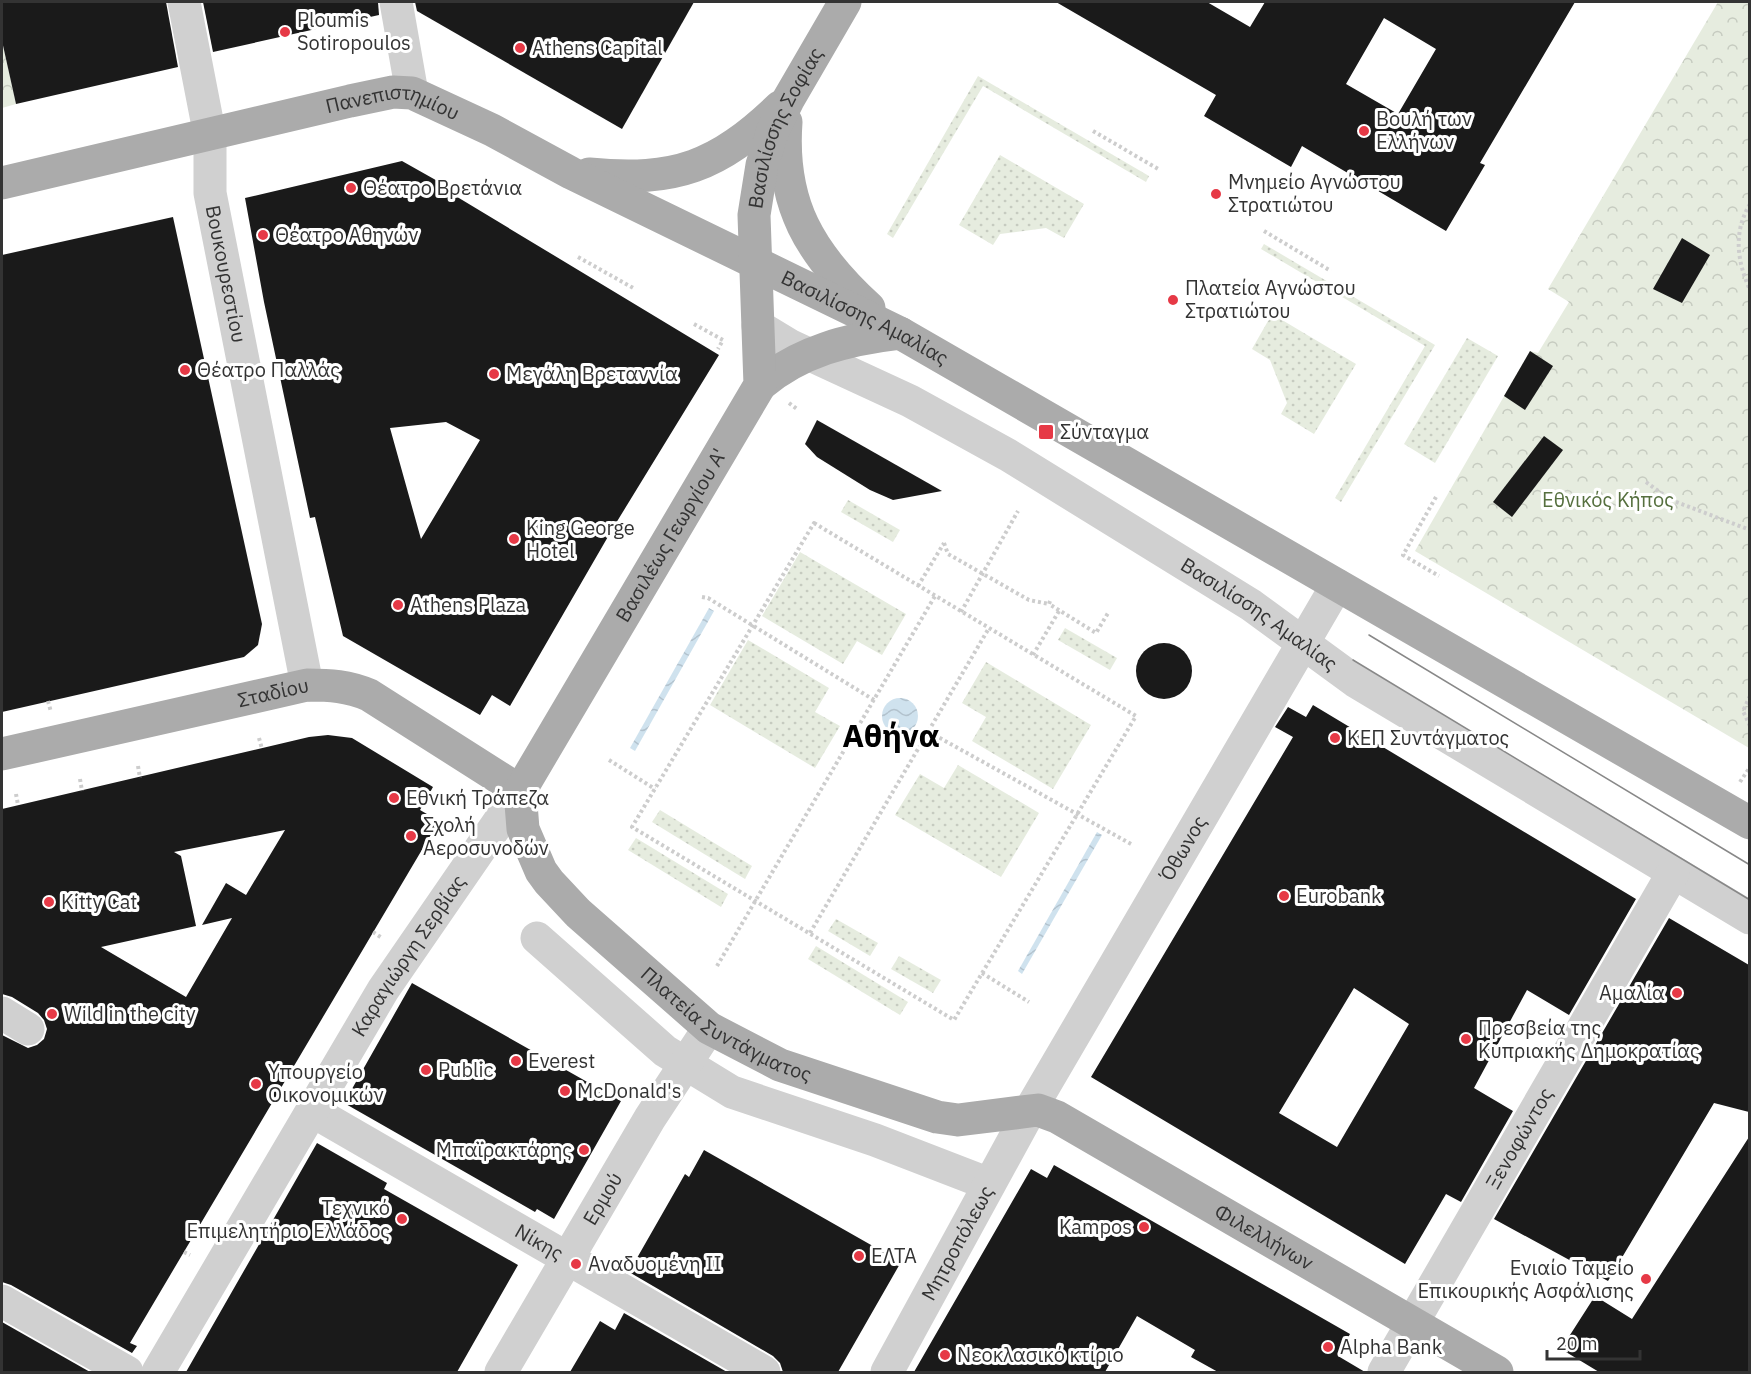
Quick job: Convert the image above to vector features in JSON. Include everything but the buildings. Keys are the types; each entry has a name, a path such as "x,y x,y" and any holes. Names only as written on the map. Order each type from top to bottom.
{"main road":[{"name":"Βασιλίσσης Σοφίας","path":"756,263 754,215 762,165 773,130 845,2"},
{"name":"Πανεπιστημίου","path":"2,183 210,136 350,101 393,92 412,93 492,130 571,172 756,263"},
{"path":"571,172 618,177 676,173 704,163 742,140 788,100"},
{"path":"788,100 785,168 792,199 801,223 827,265 849,290 900,333"},
{"path":"756,263 760,385"},
{"name":"Βασιλίσσης Αμαλίας","path":"756,263 900,333 1749,823"},
{"path":"760,385 775,372 808,354 846,341 900,333"},
{"name":"Βασιλέως Γεωργίου Α'","path":"520,791 760,385"},
{"name":"Σταδίου","path":"2,754 307,685 350,687 369,695 520,791"},
{"name":"Πλατεία Συντάγματος","path":"520,791 523,829 541,871 549,882 578,913 709,1028 780,1065 938,1117 958,1120 1029,1112"},
{"name":"Φιλελλήνων","path":"1029,1112 1038,1110 1057,1117 1497,1372"}],"street":[{"name":"Βουκουρεστίου","path":"184,2 210,136 210,193 307,685"},
{"path":"396,2 412,93"},
{"name":"Βασιλίσσης Αμαλίας","path":"758,326 808,354 910,401 1008,455 1242,598 1355,681 1749,918"},
{"name":"Όθωνος","path":"1029,1112 1337,585"},
{"name":"Καραγιώργη Σερβίας","path":"158,1372 314,1112 383,990 520,791"},
{"name":"Ξενοφώντος","path":"1384,1372 1673,873"},
{"path":"537,938 665,1051 732,1092 874,1140 989,1184"},
{"name":"Ερμού","path":"501,1372 567,1259 654,1121 685,1064 709,1028"},
{"name":"Νίκης","path":"314,1112 764,1372"},
{"name":"Μητροπόλεως","path":"886,1372 1029,1112"},
{"path":"2,1301 127,1372"}],"path":[{"path":"1093,130 1160,170"},
{"path":"1749,204 1741,222 1738,244 1740,263 1749,290"},
{"path":"1264,231 1331,271"},
{"path":"578,257 635,289"},
{"path":"694,324 723,340 718,349"},
{"path":"789,403 797,409"},
{"path":"1646,482 1671,500 1749,530"},
{"path":"1436,498 1403,555 1439,576"},
{"path":"961,612 1018,511"},
{"path":"814,523 918,586 1136,716 954,1020 632,827 814,523"},
{"path":"918,586 944,543 948,554 1029,600 1049,603 1096,633 1108,614"},
{"path":"717,966 935,596"},
{"path":"702,597 708,598 874,700"},
{"path":"1033,655 1059,610"},
{"path":"810,933 989,628"},
{"path":"1749,696 1743,711 1749,726"},
{"path":"929,732 1131,844"},
{"path":"259,738 262,749"},
{"path":"609,760 655,789"},
{"path":"138,766 140,778"},
{"path":"80,779 82,791"},
{"path":"16,794 18,805"},
{"path":"373,932 382,938"},
{"path":"982,973 1029,1002"},
{"path":"184,1252 190,1255"}],"green space":[{"name":"Εθνικός Κήπος","path":"1718,2 1749,2 1749,748 1415,551 1530,351 1538,353 1569,302 1548,289"},
{"path":"2,41 16,104 2,108"},
{"path":"978,76 1149,176 1146,182 983,86 893,238 887,234"},
{"path":"1000,155 1084,204 1064,238 1046,228 1000,234 993,245 959,225"},
{"path":"1264,244 1435,345 1341,502 1335,498 1425,346 1261,249"},
{"path":"1272,314 1356,364 1314,434 1281,414 1287,403 1270,360 1252,349"},
{"path":"1467,338 1498,356 1435,463 1404,444"},
{"path":"848,500 900,530 893,542 841,512"},
{"path":"800,552 906,614 882,655 857,641 843,664 762,616"},
{"path":"1065,628 1117,658 1110,670 1058,640"},
{"path":"748,640 829,688 815,712 840,726 815,768 710,705"},
{"path":"986,662 1091,725 1053,789 972,741 986,717 962,703"},
{"path":"958,765 1039,813 1001,877 895,815 920,774 944,788"},
{"path":"660,810 752,866 745,879 652,822"},
{"path":"636,838 728,894 721,907 628,850"},
{"path":"836,919 878,943 870,956 828,931"},
{"path":"816,946 908,1002 900,1015 808,959"},
{"path":"899,956 941,980 933,993 891,969"}],"water":[{"path":"709,608 714,611 635,751 630,748"},
{"path":"900,698 912,704 918,716 912,728 900,734 888,728 882,716 888,704"},
{"path":"1097,832 1102,835 1022,974 1018,971"}],"tram line":[{"path":"1369,635 1750,865"},
{"path":"1353,660 1750,900"}],"place":[{"name":"Ploumis Sotiropoulos","path":"285,32"},
{"name":"Athens Capital","path":"520,48"},
{"name":"Βουλή των Ελλήνων","path":"1364,131"},
{"name":"Θέατρο Βρετάνια","path":"351,188"},
{"name":"Μνημείο Αγνώστου Στρατιώτου","path":"1216,194"},
{"name":"Θέατρο Αθηνών","path":"263,235"},
{"name":"Πλατεία Αγνώστου Στρατιώτου","path":"1173,300"},
{"name":"Θέατρο Παλλάς","path":"185,370"},
{"name":"Μεγάλη Βρεταννία","path":"494,374"},
{"name":"Σύνταγμα","path":"1046,432"},
{"name":"King George Hotel","path":"514,539"},
{"name":"Athens Plaza","path":"398,605"},
{"name":"ΚΕΠ Συντάγματος","path":"1335,738"},
{"name":"Εθνική Τράπεζα","path":"394,798"},
{"name":"Σχολή Αεροσυνοδών","path":"411,836"},
{"name":"Eurobank","path":"1284,896"},
{"name":"Kitty Cat","path":"49,902"},
{"name":"Αμαλία","path":"1677,993"},
{"name":"Wild in the city","path":"52,1014"},
{"name":"Πρεσβεία της Κυπριακής Δημοκρατίας","path":"1466,1039"},
{"name":"Everest","path":"516,1061"},
{"name":"Public","path":"426,1070"},
{"name":"Υπουργείο Οικονομικών","path":"256,1084"},
{"name":"McDonald's","path":"565,1091"},
{"name":"Μπαϊρακτάρης","path":"584,1150"},
{"name":"Τεχνικό Επιμελητήριο Ελλάδος","path":"402,1219"},
{"name":"Kampos","path":"1144,1227"},
{"name":"ΕΛΤΑ","path":"859,1256"},
{"name":"Αναδυομένη ΙΙ","path":"576,1264"},
{"name":"Ενιαίο Ταμείο Επικουρικής Ασφάλισης","path":"1646,1279"},
{"name":"Alpha Bank","path":"1328,1347"},
{"name":"Νεοκλασικό κτίριο","path":"945,1355"}],"district":[{"name":"Αθήνα","path":"891,736"}]}
